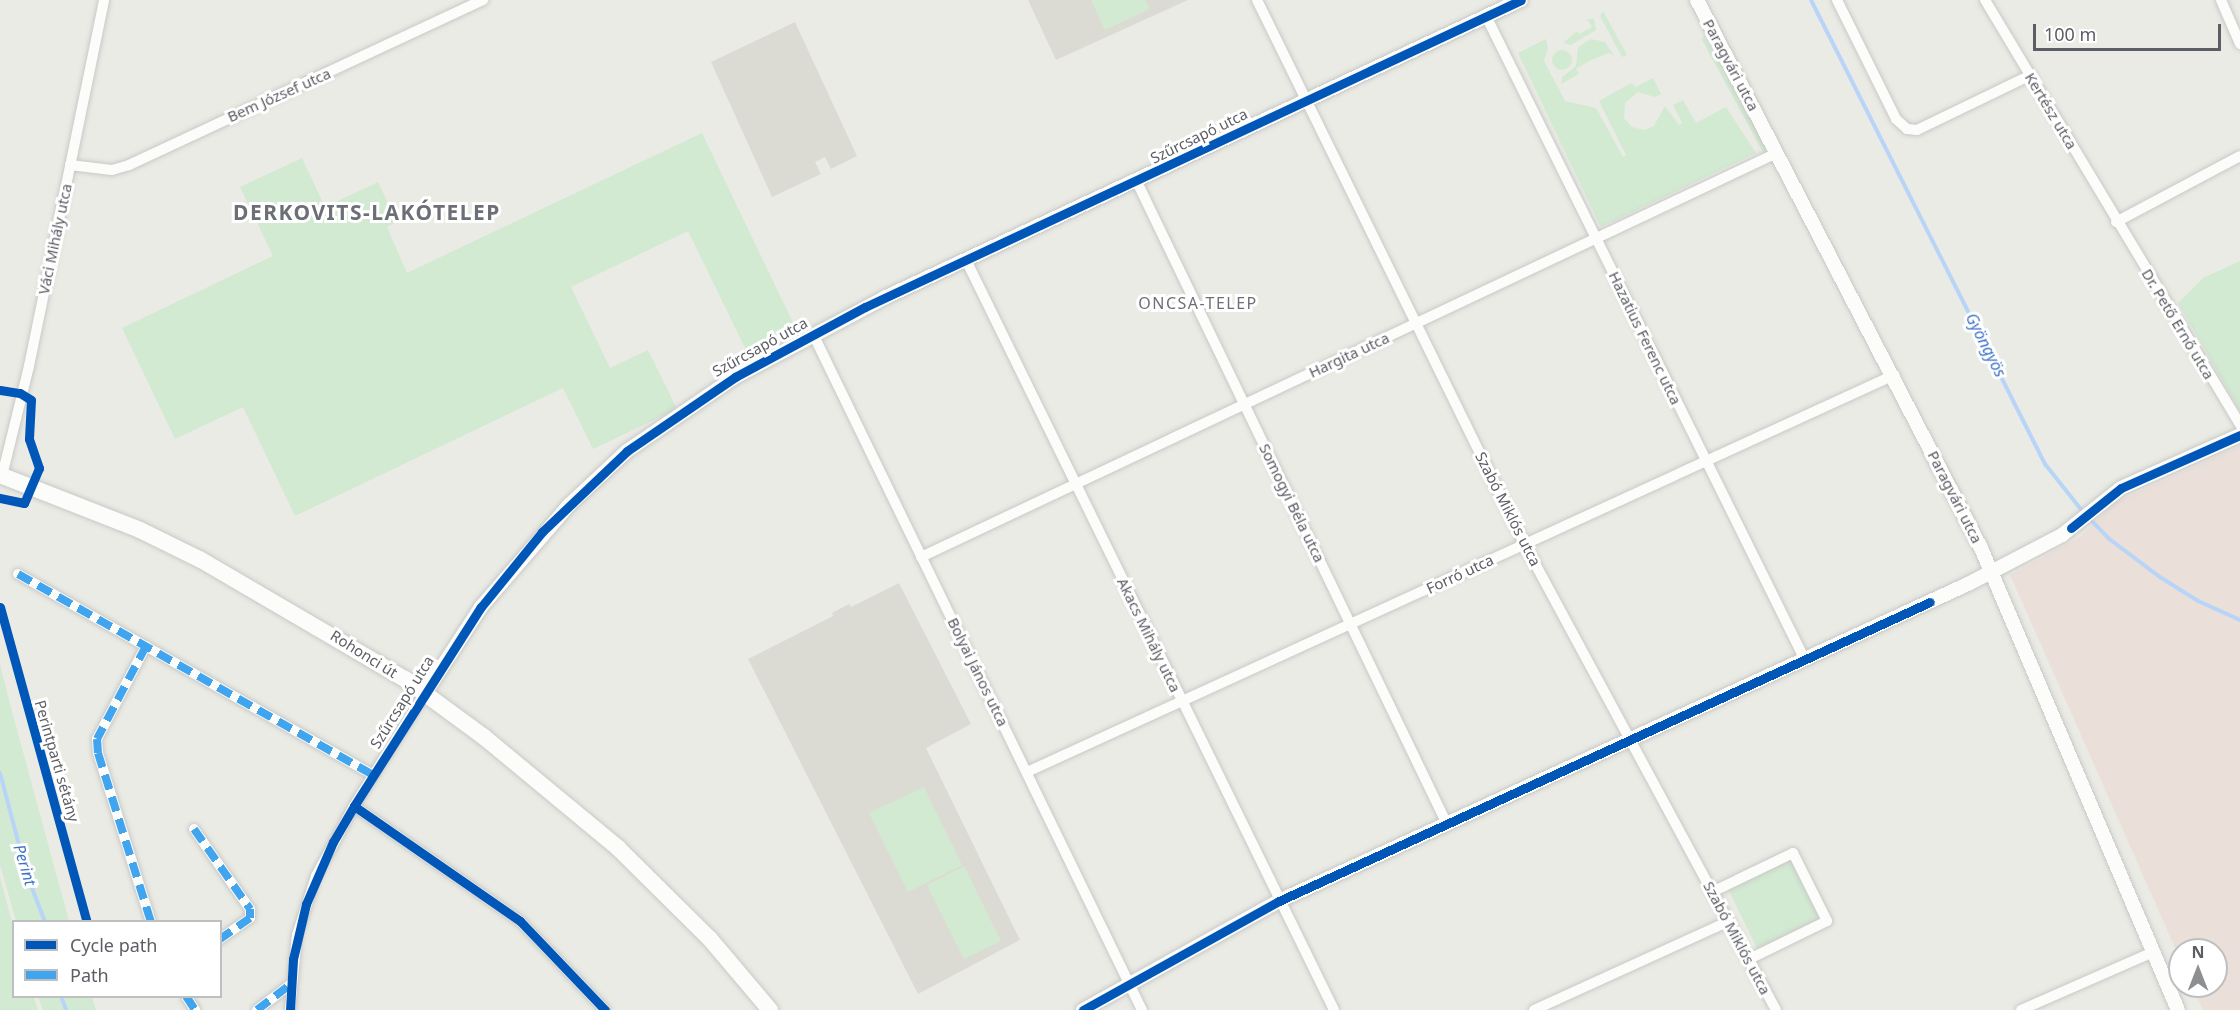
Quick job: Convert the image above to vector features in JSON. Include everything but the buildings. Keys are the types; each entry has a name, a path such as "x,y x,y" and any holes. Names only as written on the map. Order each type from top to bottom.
{"main road":[{"name":"Rohonci út","path":"1,476 140,530 201,560 331,632 425,693 587,820 657,884 730,960 783,1010"},
{"name":"Rohonci út","path":"730,960 770,1010"}],"street":[{"name":"Váci Mihály utca","path":"1,476 29,366 104,0"},
{"name":"Bem József utca","path":"70,165 112,170 129,165 483,0"},
{"name":"Szabó Miklós utca","path":"1257,0 1525,545 1628,740 1776,1010"},
{"name":"Szűrcsapó utca","path":"290,1010 291,984 306,904 333,842 425,693 509,571 603,472 699,400 813,334 1521,0"},
{"name":"Paragvári utca","path":"1696,0 1894,375 1992,571 2178,1010"},
{"path":"1836,0 1896,119 1907,129 1917,130 2031,75"},
{"name":"Kertész utca","path":"1985,0 2116,222"},
{"path":"2221,0 2240,44"},
{"name":"Hazatius Ferenc utca","path":"1486,16 1805,660"},
{"name":"Hargita utca","path":"921,557 1777,153"},
{"path":"2116,222 2240,156"},
{"name":"Somogyi Béla utca","path":"1137,182 1447,824"},
{"name":"Dr. Pető Ernő utca","path":"2116,222 2240,426"},
{"name":"Akacs Mihály utca","path":"966,260 1334,1010"},
{"name":"Bolyai János utca","path":"813,334 1142,1010"},
{"name":"Forró utca","path":"1027,772 1894,375"},
{"path":"1083,1010 1280,901 1805,660 1992,571 2062,535 2099,503 2121,488 2240,435"},
{"path":"18,574 373,775"},
{"path":"146,646 97,739 98,753 151,920"},
{"path":"354,806 520,921 605,1010"},
{"path":"194,829 250,909 250,918 222,938"},
{"path":"1713,892 1793,853 1827,921 1749,959"},
{"path":"1534,1010 1729,921"},
{"path":"2021,1010 2153,952"},
{"path":"256,1010 291,984"}],"shaded area":[{"path":"1028,0 1188,0 1056,60"},
{"path":"795,22 857,156 831,169 825,157 815,162 821,174 772,197 711,62"},
{"path":"2240,446 2240,1010 2203,1010 2198,998 2228,998 2228,938 2171,938 2010,575 2080,537 2116,502"},
{"path":"899,583 971,724 926,748 1020,940 918,994 748,659 833,616 832,613 849,604 851,607"}],"green space":[{"path":"1091,0 1145,0 1150,9 1105,30"},
{"path":"1603,11 1627,55 1622,57 1600,16"},
{"path":"1587,19 1594,19 1596,30 1571,45 1563,43 1577,31 1579,34 1592,27"},
{"path":"1705,36 1765,144 1764,154 1701,38"},
{"path":"1546,39 1548,48 1544,61 1565,101 1596,108 1623,157 1626,155 1599,101 1631,83 1636,87 1653,78 1661,94 1655,97 1638,92 1625,103 1624,118 1632,127 1644,130 1654,126 1665,106 1679,125 1682,123 1673,105 1683,100 1696,123 1726,107 1756,153 1601,227 1518,53"},
{"path":"1591,39 1605,42 1615,57 1609,53 1591,60 1576,69 1579,74 1561,84 1562,77 1576,66 1578,47"},
{"path":"1562,50 1569,53 1572,60 1569,67 1562,70 1555,67 1552,60 1555,53"},
{"path":"702,133 796,329 747,352 688,231 571,287 610,368 648,350 677,409 593,449 563,388 295,516 243,407 175,439 122,328 273,256 240,187 302,158 325,207 378,182 397,222 387,227 407,273"},
{"path":"2240,261 2240,411 2178,303 2203,278"},
{"path":"0,664 69,920 16,920 0,865"},
{"path":"924,787 962,865 908,892 869,813"},
{"path":"1792,855 1824,919 1759,952 1727,887"},
{"path":"964,866 1001,941 964,959 927,885"},
{"path":"0,877 12,922 12,998 34,998 38,1010 0,1010"},
{"path":"38,998 92,998 96,1010 43,1010"}],"waterway":[{"name":"Gyöngyös","path":"1811,0 2045,464 2083,512"},
{"name":"Gyöngyös","path":"2089,518 2108,538 2160,577 2198,601 2240,620"},
{"name":"Perint","path":"0,773 27,875 44,920"},
{"name":"Perint","path":"62,998 66,1010"}],"marked path":[{"path":"18,574 373,775"},
{"path":"146,646 97,739 98,753 150,920"},
{"path":"194,829 250,909 250,918 222,938"},
{"path":"257,1010 291,984"},
{"path":"187,998 195,1010"}],"cycle path":[{"path":"290,1010 293,959 306,904 333,842 354,806 481,607 542,532 627,451 735,377 865,307 1521,0"},
{"path":"0,390 20,393 31,400 29,439 39,468 24,503 0,498"},
{"path":"2071,528 2121,488 2240,435"},
{"path":"1083,1010 1279,901 1930,602"},
{"name":"Perintparti sétány","path":"0,607 86,920"},
{"path":"354,806 520,921 605,1010"}],"district":[{"name":"DERKOVITS-LAKÓTELEP","path":"367,212"},
{"name":"ONCSA-TELEP","path":"1198,303"}]}
